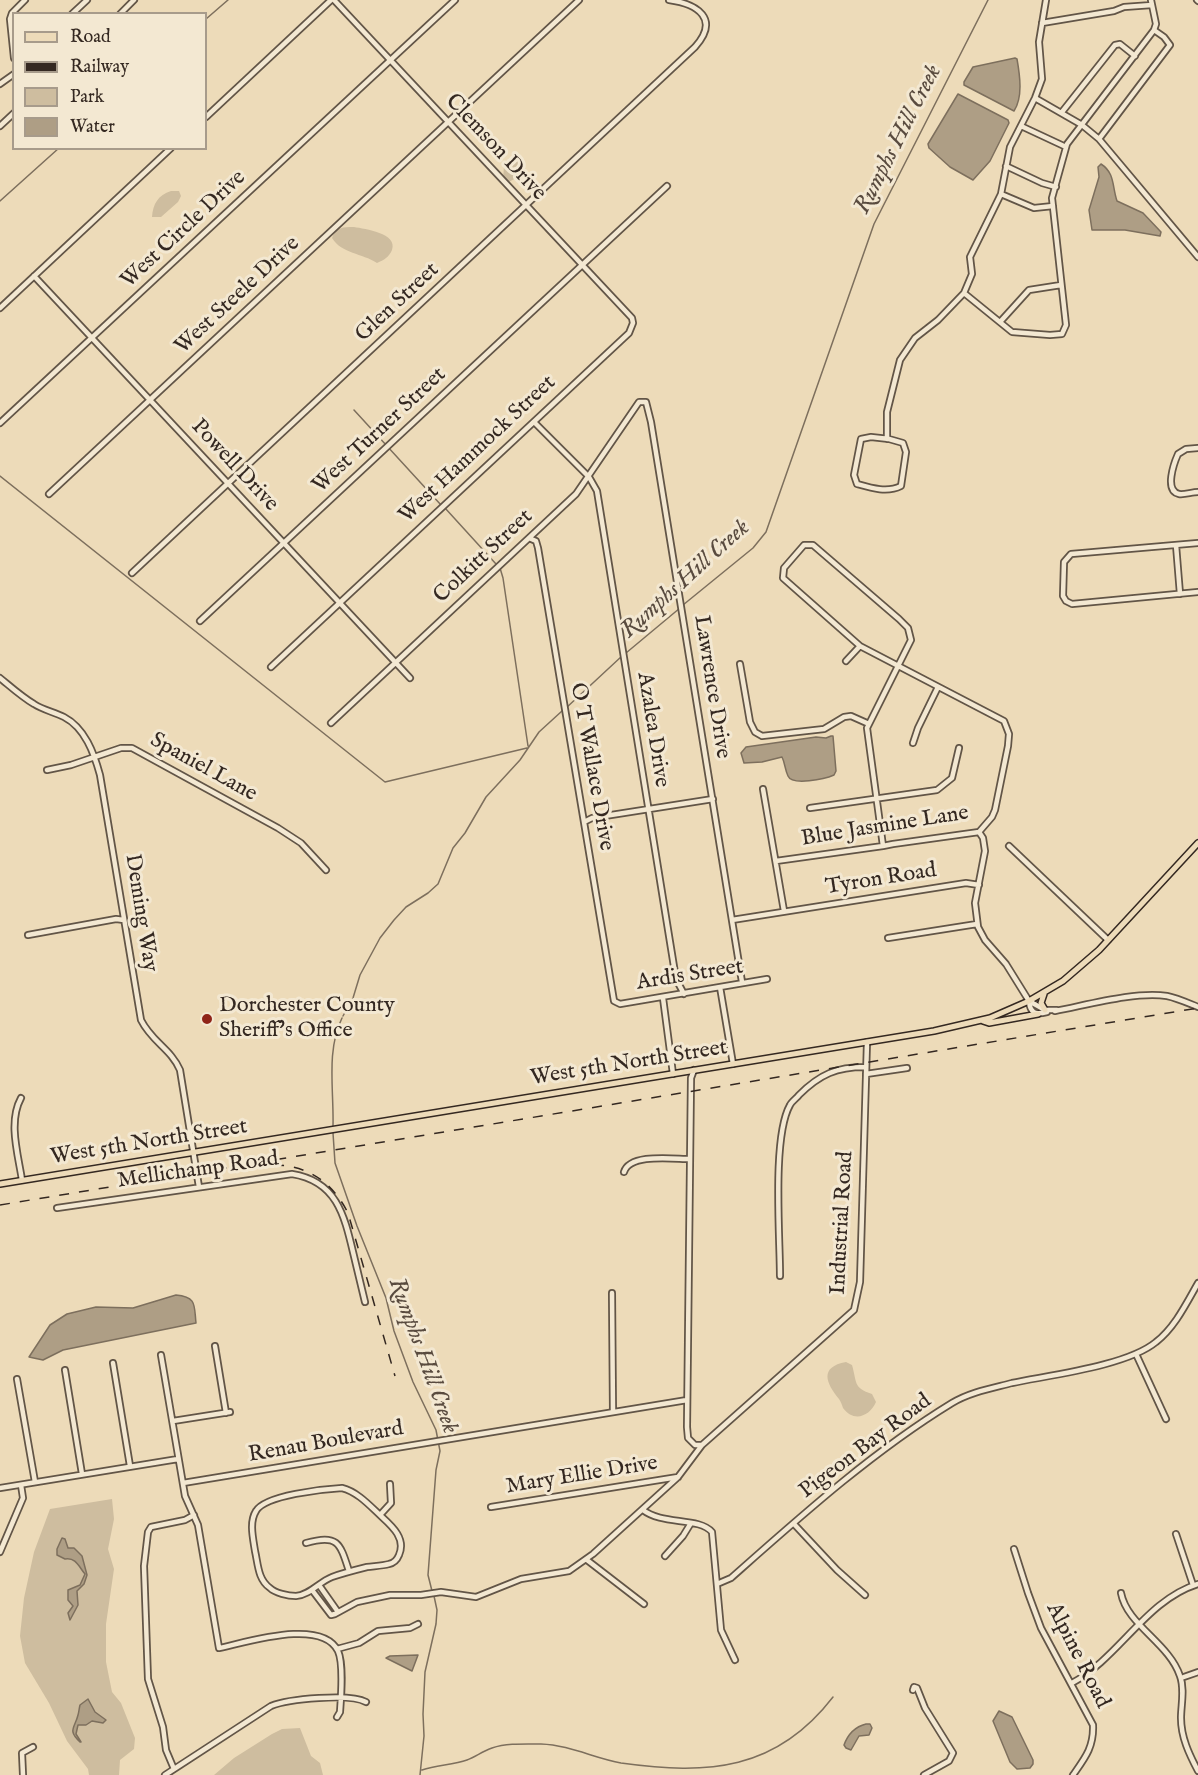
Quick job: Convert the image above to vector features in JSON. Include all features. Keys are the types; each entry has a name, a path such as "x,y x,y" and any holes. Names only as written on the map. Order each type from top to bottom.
{"main road":[{"name":"West 5th North Street","path":"0,1184 934,1031 981,1021 1045,993 1076,970 1108,940 1198,843"},
{"path":"1045,993 1041,1001 1045,1010"},
{"path":"981,1021 989,1023 1038,1014"}],"street":[{"path":"13,12 25,0"},
{"path":"74,12 87,0"},
{"path":"122,12 134,0"},
{"path":"207,116 333,0"},
{"name":"Clemson Drive","path":"333,0 632,318"},
{"name":"West Circle Drive","path":"0,423 455,0"},
{"name":"West Steele Drive","path":"49,494 579,0"},
{"name":"Glen Street","path":"132,573 687,56 704,35 705,18 692,6 669,0"},
{"path":"887,439 888,412 900,360 915,338 938,320 964,293 972,274 970,257 1001,194 1010,147 1042,79 1039,42 1046,0"},
{"path":"964,293 1012,332 1062,334 1066,325 1052,198 1066,147 1135,56 1156,24 1152,2 1114,11 1042,22"},
{"path":"12,13 10,19 12,38"},
{"path":"1099,139 1170,45 1154,30"},
{"path":"1062,112 1115,45 1120,44 1135,56"},
{"path":"1035,98 1082,124 1099,139 1198,257"},
{"path":"0,126 12,115"},
{"path":"1021,126 1066,147"},
{"path":"0,308 169,150"},
{"path":"1006,166 1056,187"},
{"name":"West Turner Street","path":"200,621 667,186"},
{"path":"1001,194 1034,208 1053,206"},
{"name":"Powell Drive","path":"34,276 410,678"},
{"path":"1000,322 1029,290 1061,285"},
{"name":"West Hammock Street","path":"271,668 629,333 633,328 632,318"},
{"name":"Colkitt Street","path":"331,723 576,494 642,400"},
{"name":"Lawrence Drive","path":"642,400 648,403 742,982"},
{"name":"Azalea Drive","path":"534,422 589,477 598,496 676,979 684,994"},
{"path":"861,438 887,439 903,443 906,453 901,486 893,490 874,489 857,484 854,475 861,438"},
{"path":"1198,448 1186,449 1178,454 1171,486 1179,494 1198,492"},
{"name":"O T Wallace Drive","path":"529,538 536,541 538,548 611,992 614,1001 618,1004"},
{"path":"1198,543 1071,554 1064,562 1063,596 1072,604 1198,592"},
{"name":"Blue Jasmine Lane","path":"776,861 979,832 992,817 1008,746 1010,725 1000,717 939,687 898,666 860,646 783,578 784,568 804,546 813,545 908,628 910,640 898,666"},
{"path":"1176,545 1180,594"},
{"path":"846,661 860,646"},
{"path":"740,664 750,722 755,732 762,736 824,729 844,717 851,716 869,724"},
{"path":"883,846 867,732 898,666"},
{"name":"Deming Way","path":"0,678 32,703 72,723 84,735 95,758 100,775 141,1020 147,1032 171,1054 180,1071 199,1187"},
{"path":"913,743 939,687"},
{"name":"Spaniel Lane","path":"48,770 95,758 121,748 132,748 281,830 301,843 326,870"},
{"path":"810,808 942,788 952,778 959,748"},
{"path":"763,789 786,911"},
{"path":"584,822 592,818 713,799"},
{"path":"979,832 983,838 985,851 975,903 977,924 985,940 1006,964 1029,1001 1031,1010 1038,1014 1137,996 1158,995 1171,997 1198,1007"},
{"path":"1010,846 1108,940"},
{"name":"Tyron Road","path":"732,920 845,903 872,896 966,883 979,885"},
{"path":"28,935 116,919 124,920"},
{"path":"888,938 977,924"},
{"name":"Ardis Street","path":"618,1004 767,979"},
{"path":"720,987 733,1064"},
{"path":"663,998 673,1074"},
{"path":"1029,1001 1045,1010 1057,1010"},
{"name":"Industrial Road","path":"338,1612 357,1602 390,1595 421,1595 441,1592 476,1597 520,1579 569,1570 586,1560 643,1510 678,1477 702,1445 854,1310 860,1282 867,1042"},
{"path":"780,1275 781,1133 790,1104 806,1088 827,1073 846,1067 865,1067"},
{"path":"866,1074 907,1068"},
{"path":"694,1070 691,1078 687,1400 688,1438 694,1445 702,1445"},
{"path":"21,1098 14,1114 22,1180"},
{"path":"624,1172 629,1164 639,1160 690,1159"},
{"name":"Mellichamp Road","path":"57,1208 292,1174 308,1176 334,1197 342,1211 365,1302"},
{"name":"Pigeon Bay Road","path":"717,1584 731,1578 875,1456 954,1401 990,1388 1095,1366 1136,1354 1152,1345 1167,1331 1198,1283"},
{"path":"612,1293 613,1412"},
{"path":"173,1422 228,1412 215,1346"},
{"path":"1136,1354 1166,1419"},
{"path":"161,1355 178,1459 186,1499 198,1525 219,1648 301,1633 325,1638 337,1649 340,1660 340,1712 337,1717"},
{"path":"112,1363 130,1466"},
{"path":"65,1370 82,1474"},
{"path":"17,1379 35,1482"},
{"name":"Renau Boulevard","path":"183,1483 687,1400"},
{"path":"0,1488 178,1459"},
{"name":"Mary Ellie Drive","path":"491,1508 678,1477"},
{"path":"380,1515 392,1503 390,1484"},
{"path":"0,1552 23,1498 21,1485"},
{"path":"342,1488 357,1495 398,1533 401,1550 397,1560 389,1564 349,1571 296,1596 286,1595 270,1588 261,1578 252,1532 252,1518 256,1509 273,1499 342,1488"},
{"path":"643,1510 656,1517 691,1523 705,1527 712,1532 721,1630 735,1660"},
{"path":"174,1769 166,1750 163,1727 148,1679 144,1566 148,1532 151,1527 185,1520 194,1515"},
{"path":"665,1556 691,1523"},
{"path":"794,1524 837,1570 865,1595"},
{"path":"1071,1683 1093,1671 1167,1600 1196,1585 1176,1534"},
{"path":"306,1543 322,1538 336,1541 341,1546 349,1571"},
{"name":"Alpine Road","path":"1014,1549 1038,1621 1093,1725 1090,1750 1073,1775"},
{"path":"586,1560 644,1604"},
{"path":"312,1590 329,1614 338,1612 319,1585"},
{"path":"1121,1593 1126,1608 1161,1645 1181,1678 1181,1721 1188,1751 1198,1771"},
{"path":"337,1649 359,1643 378,1631 410,1628 418,1624"},
{"path":"1181,1678 1198,1672"},
{"path":"913,1690 917,1688 934,1723 952,1750 953,1756 924,1775"},
{"path":"165,1775 271,1706 291,1700 360,1699 366,1702"},
{"path":"23,1775 22,1753 33,1747"}],"green space":[{"path":"509,161 523,162 523,171 507,183 503,180 504,166"},
{"path":"171,191 179,191 181,196 178,202 161,217 152,217 157,201"},
{"path":"354,227 386,236 393,244 389,255 377,263 341,247 332,238 340,228"},
{"path":"846,1362 852,1365 859,1387 872,1394 876,1402 870,1411 861,1416 847,1413 828,1382 828,1372 837,1364"},
{"path":"112,1499 114,1519 108,1549 114,1569 106,1624 106,1662 112,1692 121,1703 135,1738 134,1749 120,1760 119,1775 89,1775 88,1769 67,1741 49,1703 25,1663 20,1636 24,1598 34,1552 50,1509"},
{"path":"300,1728 311,1756 320,1763 323,1775 214,1775 234,1758 272,1734 282,1729"}],"water":[{"path":"1015,58 1020,86 1019,99 1014,111 964,85 973,67"},
{"path":"958,94 1008,120 1009,123 990,161 973,180 950,167 929,148 928,144"},
{"path":"1101,164 1109,171 1117,201 1143,213 1161,232 1160,236 1125,230 1092,230 1089,210 1099,177 1098,167"},
{"path":"833,736 836,771 834,775 817,780 796,781 791,779 787,774 782,757 762,762 744,763 741,753 746,747"},
{"path":"176,1295 191,1300 196,1323 63,1350 43,1360 29,1357 50,1325 67,1314 96,1307 133,1308"},
{"path":"62,1538 65,1539 68,1548 74,1548 82,1556 87,1575 84,1584 77,1591 78,1605 70,1620 68,1613 73,1606 68,1600 68,1590 80,1585 85,1574 75,1561 57,1555"},
{"path":"418,1655 412,1671 386,1658 390,1656"},
{"path":"88,1699 95,1712 106,1720 103,1723 92,1721 86,1725 78,1725 76,1734 80,1742 74,1735 73,1729 80,1705"},
{"path":"999,1711 1012,1717 1033,1760 1030,1768 1017,1769 1010,1762 993,1721"},
{"path":"870,1724 872,1728 869,1735 859,1736 851,1750 846,1748 844,1745 850,1734"}],"waterway":[{"path":"207,18 228,0"},
{"name":"Rumphs Hill Creek","path":"683,605 753,548 766,532 874,224 988,0"},
{"path":"0,201 57,150"},
{"path":"354,410 441,505"},
{"path":"0,476 385,782 527,748"},
{"path":"445,508 496,564"},
{"path":"500,568 528,746"},
{"name":"Rumphs Hill Creek","path":"626,653 680,608"},
{"name":"Rumphs Hill Creek","path":"566,708 622,656"},
{"name":"Rumphs Hill Creek","path":"343,1016 353,998 360,975 380,938 406,907 438,884 453,848 465,833 486,797 520,760 539,732 562,711"},
{"name":"Rumphs Hill Creek","path":"333,1126 332,1057 342,1018"},
{"name":"Rumphs Hill Creek","path":"333,1133 335,1163 386,1298 394,1331 413,1382 436,1430 440,1451 436,1470 428,1575 432,1591"},
{"name":"Rumphs Hill Creek","path":"420,1775 424,1736 425,1672 436,1624 437,1610 434,1596"},
{"path":"422,1770 467,1760 498,1746 522,1744 551,1745 621,1763 653,1767 711,1767 764,1754 788,1740 811,1722 833,1697"}],"railway":[{"path":"0,1205 1198,1008"},
{"path":"274,1165 298,1168 308,1172 327,1185 342,1202 348,1213 395,1376"}],"place":[{"name":"Dorchester County Sheriff's Office","path":"207,1019"}]}
